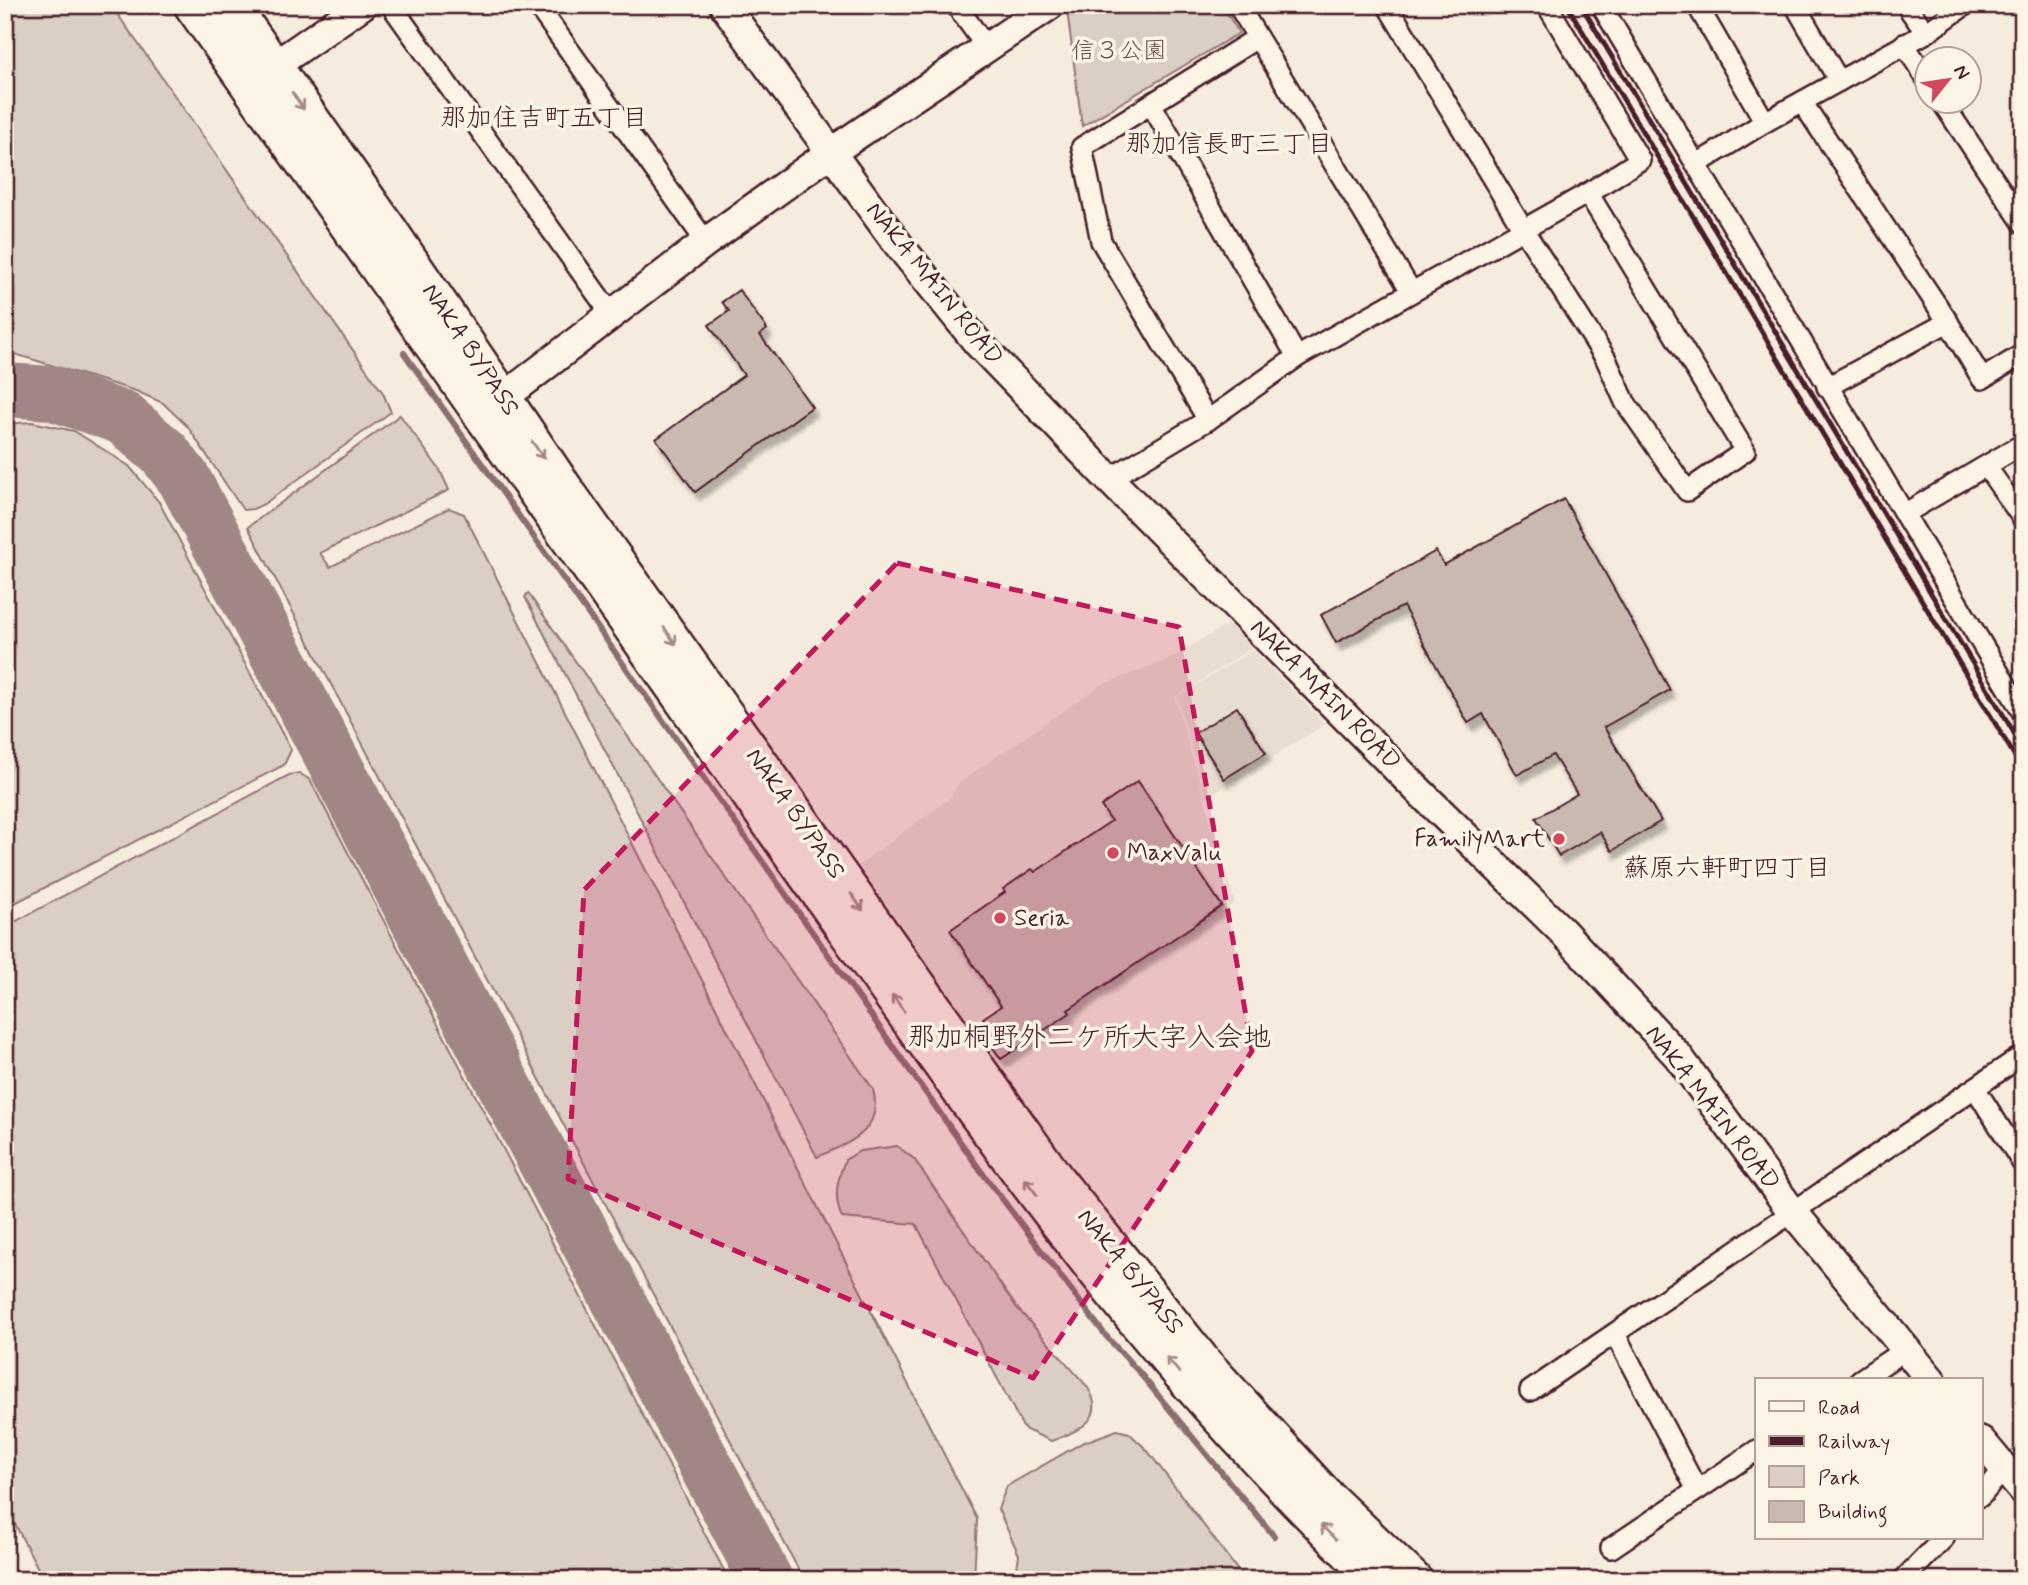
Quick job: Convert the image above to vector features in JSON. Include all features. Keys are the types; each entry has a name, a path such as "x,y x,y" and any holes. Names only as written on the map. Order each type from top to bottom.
{"highway":[{"name":"NAKA BYPASS","path":"192,5 261,75 390,231 502,399 1056,1179 1142,1289 1213,1373 1329,1499 1414,1580"},
{"name":"NAKA BYPASS","path":"230,5 261,75 894,998 1027,1182 1091,1266 1190,1386 1250,1453 1376,1580"}],"street":[{"path":"261,75 362,5"},
{"path":"391,5 611,314"},
{"path":"537,5 706,243"},
{"name":"NAKA MAIN ROAD","path":"724,5 830,153 920,272 978,342 1109,479 1562,931 1678,1056 1794,1213 1929,1378"},
{"path":"956,5 987,48"},
{"path":"502,399 611,314 830,153 1050,5"},
{"path":"1238,5 1411,291"},
{"path":"1387,5 1523,229 1606,359 1625,402 1687,491 1745,451 1588,193"},
{"path":"1109,479 1208,420 1297,357 1588,193 1640,160 1547,5"},
{"path":"1601,5 2023,713"},
{"path":"1698,5 1765,122"},
{"path":"1795,5 1839,81"},
{"path":"1906,5 1926,33"},
{"path":"1697,164 1765,122 1926,33 1965,5"},
{"path":"1208,420 1101,241 1082,148 1257,38"},
{"path":"1904,44 1912,56"},
{"path":"1802,102 1948,321 1982,379 2023,354"},
{"path":"1152,104 1297,357"},
{"path":"1951,116 2023,223"},
{"path":"1827,387 1948,321"},
{"path":"1904,514 2023,444"},
{"path":"1986,466 2023,519"},
{"path":"1530,1391 2023,1055"},
{"path":"1975,1088 2023,1164"},
{"path":"1615,1334 1697,1490"},
{"path":"1863,1378 1906,1349"},
{"path":"1982,1442 2014,1464 2023,1491"},
{"path":"1611,1548 1755,1451"},
{"path":"1982,1495 2014,1464"},
{"path":"1903,1580 1942,1540"}],"highlighted area":[{"path":"897,563 1179,627 1252,1051 1033,1378 568,1179 584,890"}],"shaded area":[{"path":"1228,624 1252,648 1175,697 1235,903 1077,1012 1048,970 969,1024 859,865 949,799 960,782 1099,686 1169,659"},
{"path":"1253,650 1325,724 1206,798 1177,697"}],"green space":[{"path":"5,5 111,5 383,393 391,412 264,504 243,510 188,427 163,403 136,391 5,351"},
{"name":"信３公園","path":"1073,5 1222,5 1239,33 1082,126 1067,10"},
{"path":"400,415 440,470 449,490 320,553 330,567 449,508 464,514 977,1519 974,1580 804,1580 248,527"},
{"path":"32,422 74,431 98,446 129,466 159,502 291,750 284,765 5,908 5,424"},
{"path":"528,593 873,1089 875,1104 869,1126 852,1141 817,1157 525,597"},
{"path":"299,773 310,780 729,1580 44,1580 5,1505 5,927 289,775"},
{"path":"897,1146 914,1159 1017,1308 1086,1385 1092,1396 1093,1415 1081,1428 1051,1441 1024,1429 916,1224 842,1218 837,1189 845,1160 860,1151"},
{"path":"1117,1430 1129,1433 1147,1450 1245,1580 1015,1580 1019,1555 998,1509 1007,1486 1082,1443"}],"building":[{"path":"739,290 767,329 760,335 812,407 695,492 656,439 744,375 709,325 729,311 722,302"},
{"path":"1564,499 1670,690 1604,727 1661,821 1612,851 1600,832 1559,856 1536,818 1577,794 1553,755 1517,775 1483,714 1468,723 1403,606 1336,643 1321,615 1436,551 1444,565"},
{"path":"1237,707 1266,753 1224,779 1195,733"},
{"path":"1138,781 1222,906 1068,1010 1070,1013 1001,1059 986,1037 993,1033 983,1018 1001,1006 950,930 1005,892 1003,889 1032,869 1035,872 1111,821 1101,806"}],"waterway":[{"path":"404,353 978,1167 1106,1336 1274,1536"}],"taxiway":[{"path":"5,390 51,393 123,418 164,453 184,479 766,1580"}],"railway":[{"path":"1567,5 2023,770"},
{"path":"1581,5 2023,748"}],"place":[{"name":"FamilyMart","path":"1559,839"},
{"name":"MaxValu","path":"1113,853"},
{"name":"Seria","path":"1000,918"}],"district":[{"name":"那加住吉町五丁目","path":"544,119"},
{"name":"那加信長町三丁目","path":"1229,145"},
{"name":"蘇原六軒町四丁目","path":"1727,869"},
{"name":"那加桐野外二ケ所大字入会地","path":"1089,1038"}]}
